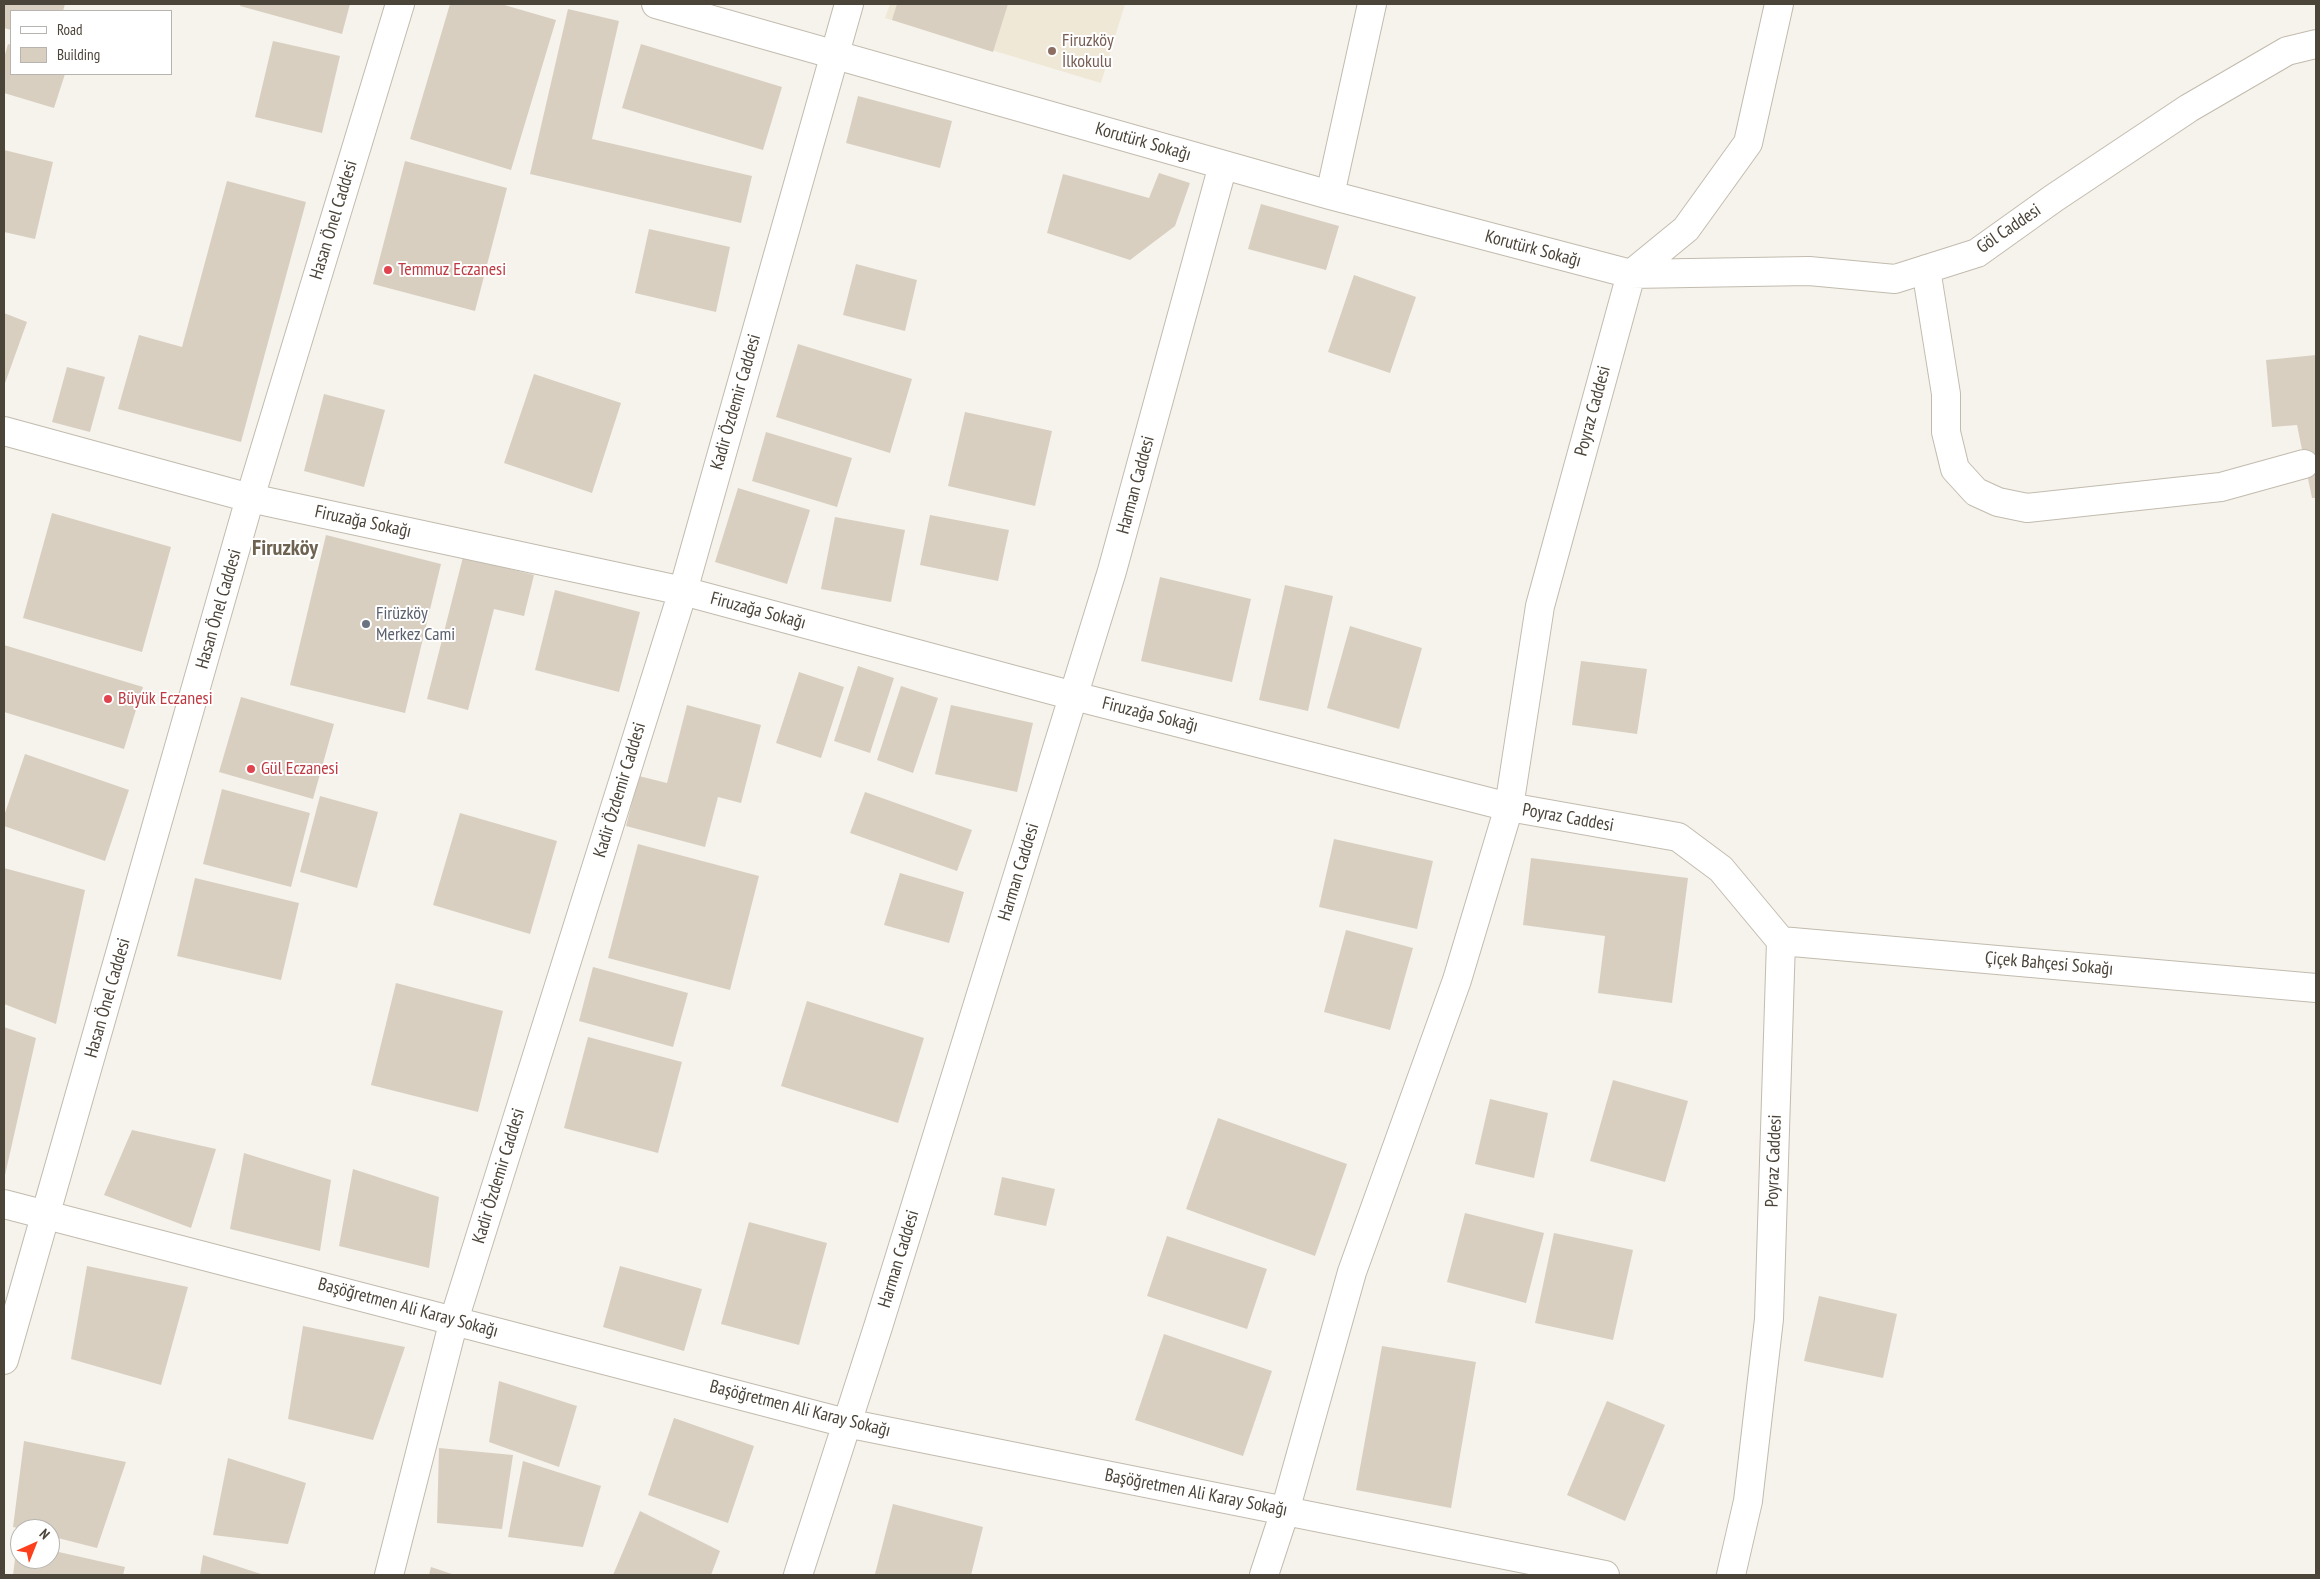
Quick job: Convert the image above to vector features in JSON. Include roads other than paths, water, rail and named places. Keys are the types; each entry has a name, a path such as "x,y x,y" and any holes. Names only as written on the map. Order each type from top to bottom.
{"street":[{"name":"Hasan Önel Caddesi","path":"4,1360 250,498 400,4"},
{"name":"Korutürk Sokağı","path":"656,4 1330,195 1631,274"},
{"name":"Kadir Özdemir Caddesi","path":"389,1575 454,1320 683,591 849,4"},
{"path":"1330,195 1372,4"},
{"path":"1631,274 1686,229 1748,143 1779,4"},
{"name":"Göl Caddesi","path":"1631,274 1809,271 1894,279 1977,253 2054,198 2189,108 2287,51 2316,44"},
{"name":"Harman Caddesi","path":"798,1575 1112,571 1223,165"},
{"path":"1926,269 1946,394 1946,432 1955,469 1976,492 1998,502 2027,508 2221,487 2304,464"},
{"name":"Poyraz Caddesi","path":"1631,274 1540,606 1509,807 1678,837 1721,869 1781,941 1769,1319 1748,1500 1731,1575"},
{"name":"Firuzağa Sokağı","path":"4,431 250,498 683,591 1074,696 1509,807"},
{"path":"1264,1575 1285,1511 1352,1272 1457,980 1509,807"},
{"name":"Çiçek Bahçesi Sokağı","path":"1781,941 2316,988"},
{"name":"Başöğretmen Ali Karay Sokağı","path":"4,1204 846,1423 1605,1575"}],"place":[{"name":"Firuzköy İlkokulu","path":"1052,51"},
{"name":"Temmuz Eczanesi","path":"388,270"},
{"name":"Firüzköy Merkez Cami","path":"366,624"},
{"name":"Büyük Eczanesi","path":"108,699"},
{"name":"Gül Eczanesi","path":"251,769"}],"district":[{"name":"Firuzköy","path":"285,549"}]}
